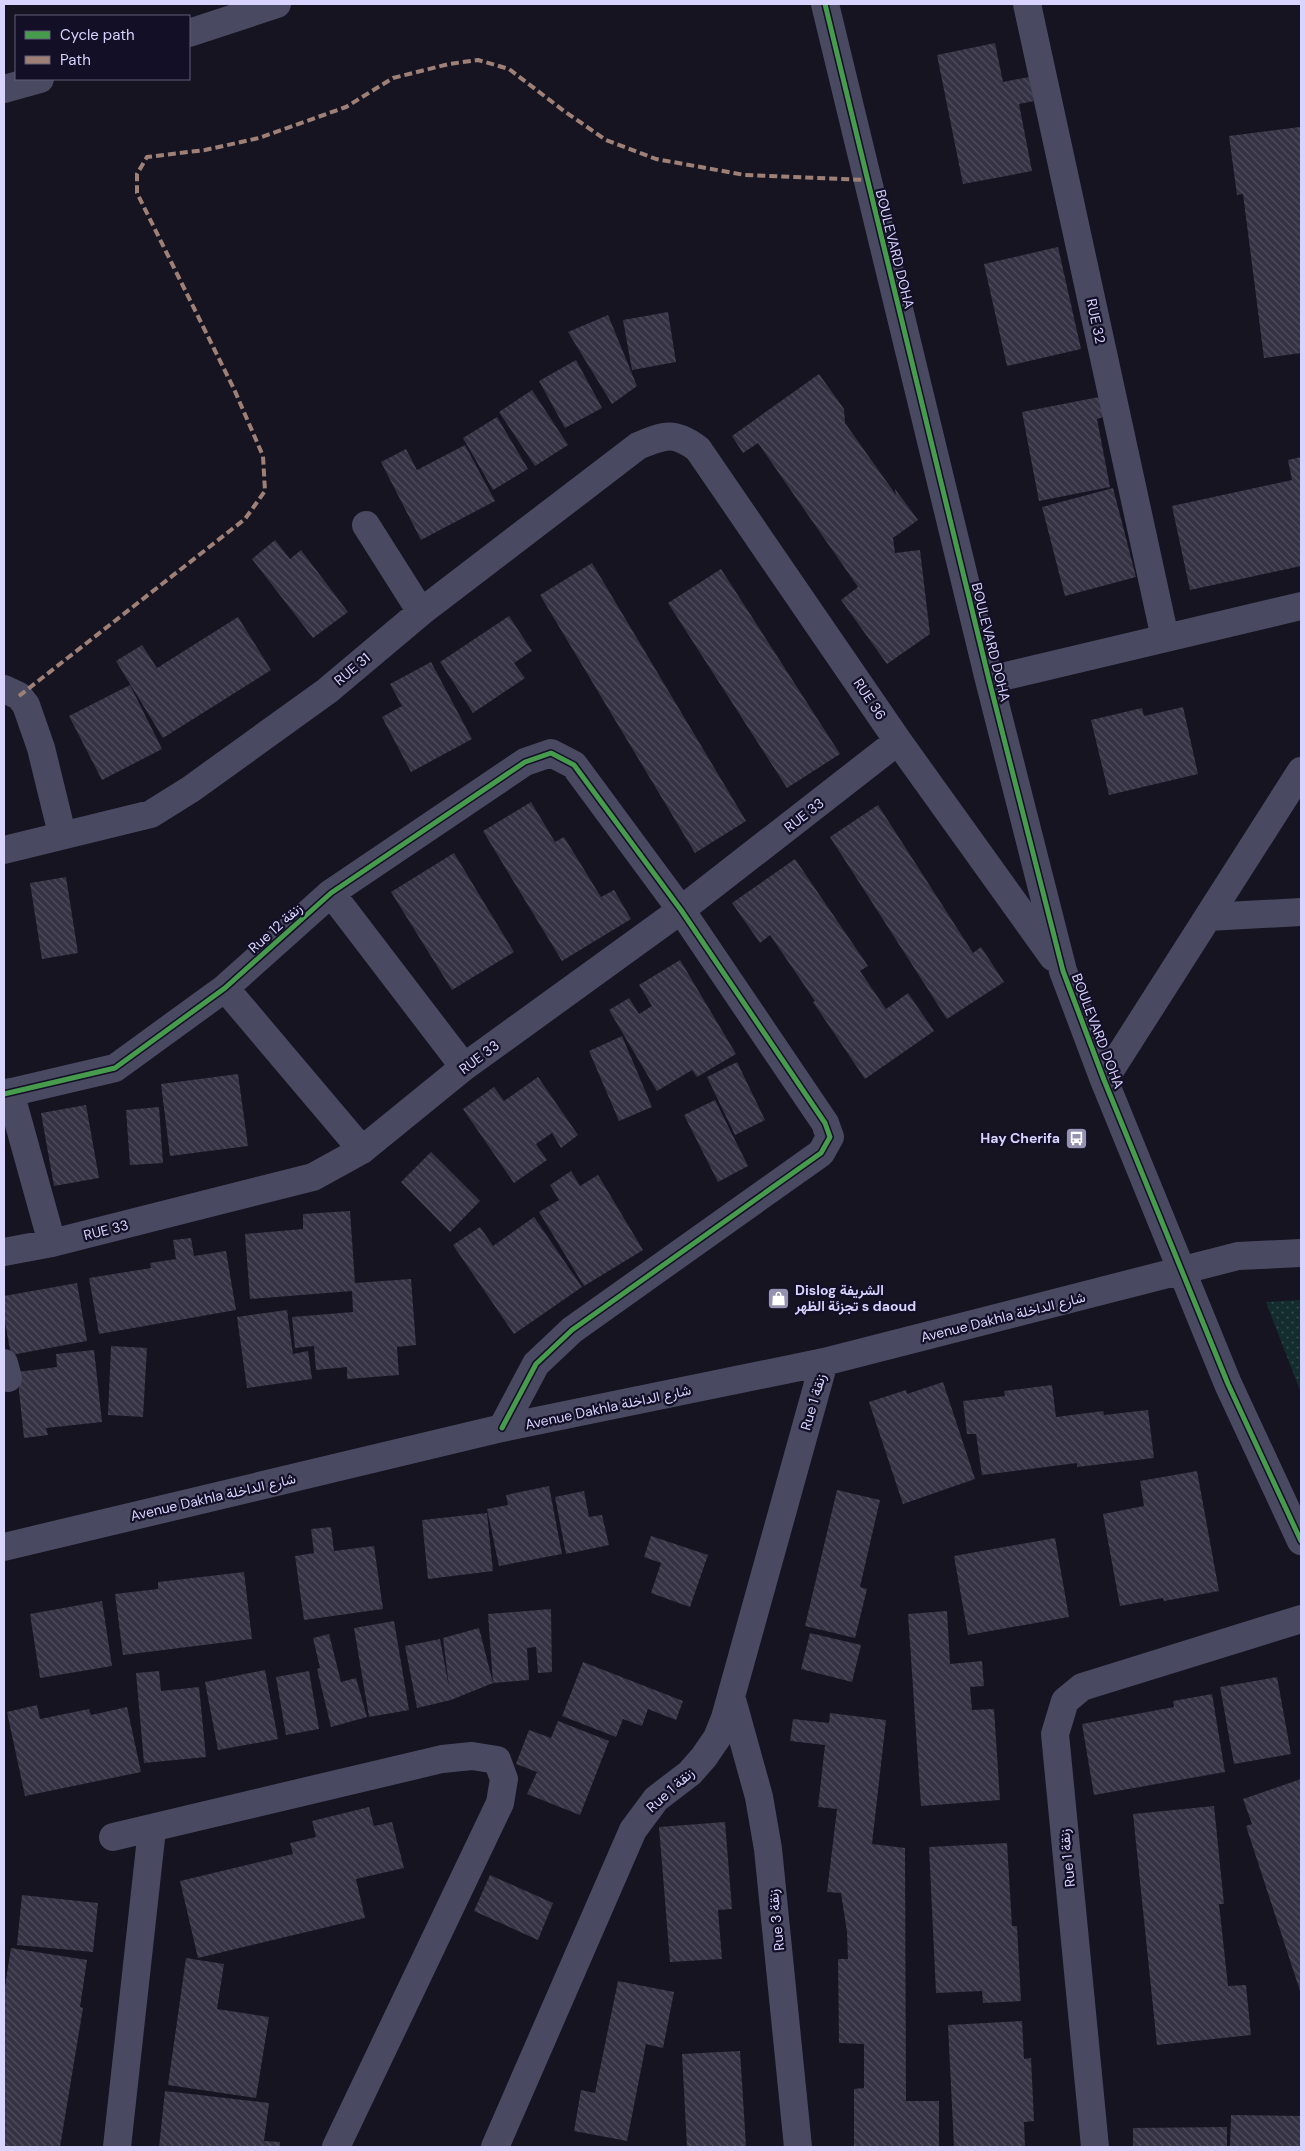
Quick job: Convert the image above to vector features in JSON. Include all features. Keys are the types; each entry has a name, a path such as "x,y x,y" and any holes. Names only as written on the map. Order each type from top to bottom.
{"street":[{"path":"190,33 236,10 277,4"},
{"name":"BOULEVARD DOHA","path":"825,4 988,680 1063,971 1104,1080 1228,1384 1301,1541"},
{"name":"RUE 32","path":"1027,4 1165,638"},
{"path":"4,89 36,80"},
{"name":"RUE 31","path":"4,850 62,834 151,814 191,789 326,691 420,612 638,446 672,435"},
{"name":"RUE 36","path":"672,435 686,440 698,449 898,741 1063,971"},
{"path":"366,525 420,612"},
{"path":"988,680 1301,606"},
{"path":"4,689 19,696 26,705 41,748 62,834"},
{"name":"RUE 33","path":"4,1252 52,1243 313,1177 362,1150 464,1067 681,910 898,741"},
{"name":"Rue 12 زنقة","path":"7,1093 115,1068 225,988 331,893 525,762 551,753 574,766 681,910"},
{"path":"1104,1080 1301,771"},
{"path":"331,893 464,1067"},
{"path":"502,1428 536,1364 572,1330 821,1153 830,1137 825,1123 681,910"},
{"path":"1208,917 1301,912"},
{"path":"225,988 362,1150"},
{"path":"7,1093 52,1243"},
{"name":"Avenue Dakhla شارع الداخلة","path":"4,1547 502,1428 824,1362 1238,1256 1301,1254"},
{"name":"Rue 1 زنقة","path":"495,2147 632,1830 656,1799 690,1773 717,1738 731,1696 824,1362"},
{"name":"Rue 1 زنقة","path":"1095,2147 1055,1734 1064,1701 1082,1687 1301,1619"},
{"name":"Rue 3 زنقة","path":"731,1696 751,1763 768,1849 798,2147"},
{"path":"113,1837 152,1830 442,1759 472,1756 497,1760 504,1778 500,1803 336,2147"},
{"path":"117,2147 152,1830"}],"green space":[{"path":"1301,1300 1301,1393 1266,1302"}],"building":[{"path":"995,43 1003,82 1029,77 1034,101 1019,104 1032,171 963,184 937,55"},
{"path":"1300,127 1301,353 1264,358 1243,194 1237,195 1229,136"},
{"path":"1058,247 1081,349 1007,366 984,264"},
{"path":"668,312 676,362 632,370 623,320"},
{"path":"608,315 637,386 612,404 568,332"},
{"path":"576,360 602,408 565,428 539,381"},
{"path":"819,374 844,409 845,423 896,495 895,489 918,520 893,538 895,553 920,550 930,634 887,664 841,600 858,587 758,443 743,453 732,436"},
{"path":"532,390 568,445 535,466 499,412"},
{"path":"1099,397 1103,417 1097,419 1110,487 1039,501 1022,412"},
{"path":"497,417 528,469 493,490 463,438"},
{"path":"465,445 495,501 421,540 381,462 406,449 417,470"},
{"path":"1301,457 1301,566 1190,590 1172,506 1292,480 1288,460"},
{"path":"1113,488 1136,577 1065,596 1042,507"},
{"path":"275,540 290,559 301,550 348,612 313,638 252,559"},
{"path":"592,563 746,821 695,853 540,595"},
{"path":"721,569 840,754 787,788 668,603"},
{"path":"509,616 532,651 514,663 525,678 473,713 440,662"},
{"path":"238,617 271,670 163,738 116,661 142,645 157,668"},
{"path":"431,662 472,739 411,772 382,717 402,706 390,684"},
{"path":"130,685 162,749 102,780 69,716"},
{"path":"1183,707 1198,774 1109,795 1091,720 1142,708 1144,716"},
{"path":"531,802 555,842 564,837 601,897 614,890 631,919 562,961 483,831"},
{"path":"878,805 973,953 981,947 1004,982 947,1019 830,837"},
{"path":"454,853 514,952 452,990 391,892"},
{"path":"795,859 868,966 860,971 886,1009 908,993 934,1031 865,1079 770,935 760,943 732,903"},
{"path":"66,877 78,953 42,959 30,883"},
{"path":"680,960 736,1054 697,1077 692,1070 657,1091 609,1010 629,998 639,1014 652,1006 639,985"},
{"path":"622,1036 652,1107 619,1121 589,1051"},
{"path":"737,1062 765,1120 735,1135 707,1077"},
{"path":"238,1074 248,1146 170,1156 161,1084"},
{"path":"538,1077 578,1135 561,1148 552,1133 536,1144 547,1160 514,1183 463,1109 494,1087 504,1101"},
{"path":"715,1100 748,1166 718,1182 684,1115"},
{"path":"86,1105 99,1178 54,1186 41,1113"},
{"path":"159,1107 163,1163 130,1165 126,1110"},
{"path":"431,1152 480,1201 450,1232 401,1182"},
{"path":"571,1171 580,1186 598,1175 643,1250 584,1286 539,1212 559,1200 550,1185"},
{"path":"350,1211 355,1283 411,1279 416,1345 397,1347 399,1375 347,1379 347,1367 316,1370 314,1346 295,1348 292,1317 353,1312 352,1291 250,1299 245,1234 303,1229 303,1214"},
{"path":"534,1217 582,1287 514,1334 453,1245 480,1227 493,1246"},
{"path":"191,1238 194,1256 226,1251 236,1310 99,1334 89,1278 151,1268 150,1263 176,1259 173,1240"},
{"path":"77,1283 87,1341 11,1355 4,1317 4,1296"},
{"path":"287,1310 293,1354 308,1351 312,1379 247,1388 237,1317"},
{"path":"111,1346 147,1348 143,1417 108,1415"},
{"path":"94,1350 102,1422 46,1428 48,1435 24,1438 17,1372 57,1367 56,1354"},
{"path":"943,1382 975,1479 903,1504 869,1402 906,1390 907,1394"},
{"path":"1052,1385 1056,1417 1103,1411 1104,1415 1148,1410 1154,1458 1077,1467 1077,1463 982,1475 976,1434 967,1434 963,1401 1005,1396 1004,1391"},
{"path":"1197,1471 1219,1591 1164,1601 1163,1598 1120,1606 1103,1514 1144,1506 1140,1481"},
{"path":"549,1486 562,1554 499,1566 487,1509 508,1505 506,1495"},
{"path":"837,1490 880,1500 860,1587 867,1589 855,1638 805,1626"},
{"path":"584,1491 589,1517 602,1515 609,1545 566,1554 555,1497"},
{"path":"487,1513 493,1571 428,1579 422,1520"},
{"path":"331,1527 334,1551 374,1546 383,1609 304,1620 295,1556 314,1553 311,1529"},
{"path":"651,1536 708,1555 690,1607 651,1593 661,1563 644,1557"},
{"path":"1055,1538 1069,1617 968,1635 954,1556"},
{"path":"244,1572 252,1639 123,1655 115,1594 158,1589 158,1582"},
{"path":"102,1601 112,1666 40,1678 30,1614"},
{"path":"551,1609 552,1672 538,1673 536,1647 527,1648 529,1680 493,1683 488,1614"},
{"path":"947,1611 950,1664 982,1661 984,1686 970,1687 972,1710 994,1709 1000,1800 921,1806 908,1614"},
{"path":"394,1621 409,1710 369,1717 354,1628"},
{"path":"479,1628 493,1683 451,1700 417,1708 405,1646 440,1639 449,1687 443,1638"},
{"path":"810,1633 861,1645 852,1682 801,1669"},
{"path":"329,1634 341,1682 356,1678 367,1717 331,1727 317,1669 320,1668 313,1638"},
{"path":"583,1662 683,1701 676,1720 648,1709 642,1726 623,1719 616,1737 562,1716"},
{"path":"265,1670 278,1739 218,1750 205,1682"},
{"path":"159,1671 161,1691 199,1687 206,1757 144,1763 136,1673"},
{"path":"309,1671 319,1729 286,1735 276,1677"},
{"path":"1277,1677 1291,1754 1234,1764 1220,1687"},
{"path":"1212,1694 1225,1772 1094,1795 1082,1724 1174,1707 1173,1701"},
{"path":"37,1705 40,1719 89,1709 91,1715 127,1707 141,1772 25,1796 7,1712"},
{"path":"830,1713 886,1720 872,1844 905,1848 906,2101 939,2101 939,2147 854,2147 854,2089 864,2088 864,2044 839,2043 838,1959 848,1959 847,1932 841,1893 827,1892 837,1809 818,1807 825,1745 790,1741 793,1719 829,1723"},
{"path":"558,1721 609,1741 580,1815 527,1794 537,1772 516,1764 529,1730 551,1738"},
{"path":"1301,1779 1301,1994 1246,1826 1252,1824 1243,1799"},
{"path":"1214,1806 1224,1904 1219,1904 1228,1986 1246,1985 1251,2035 1157,2045 1133,1814"},
{"path":"369,1807 374,1826 392,1822 404,1868 356,1879 365,1918 198,1958 180,1881 293,1854 290,1843 316,1837 312,1821"},
{"path":"725,1822 732,1909 718,1910 722,1959 670,1962 659,1827"},
{"path":"1007,1843 1012,1926 1017,1926 1021,2001 983,2003 982,1991 936,1993 929,1847"},
{"path":"490,1875 553,1903 538,1940 474,1911"},
{"path":"22,1895 98,1903 93,1952 17,1945"},
{"path":"11,1948 87,1960 80,2007 83,2008 60,2147 4,2147 4,1993"},
{"path":"186,1958 224,1964 217,2009 269,2017 256,2098 168,2085"},
{"path":"618,1981 674,1992 663,2048 646,2044 627,2141 574,2131 581,2090 595,2093"},
{"path":"1022,2021 1024,2059 1031,2058 1034,2121 1024,2122 1025,2147 954,2147 948,2025"},
{"path":"740,2051 746,2146 687,2147 682,2054"},
{"path":"165,2091 269,2103 264,2141 280,2142 280,2147 159,2147"},
{"path":"1231,2115 1301,2116 1301,2147 1230,2147"},
{"path":"1227,2127 1227,2147 1133,2147 1133,2128"}],"marked path":[{"path":"19,696 245,519 265,491 263,456 234,389 137,193 137,174 147,157 205,150 259,138 346,107 393,78 449,64 478,60 509,69 606,140 656,159 745,175 867,180"}],"cycle path":[{"path":"825,4 989,680 1063,971 1104,1080 1228,1384 1301,1541"},
{"path":"4,1094 115,1068 225,988 331,893 525,762 551,753 574,765 681,910 825,1123 830,1137 821,1153 572,1330 536,1364 502,1428"}],"place":[{"name":"Hay Cherifa","path":"1076,1138"},
{"name":"Dislog الشريفة تجزئة الظهر s daoud","path":"779,1298"}]}
